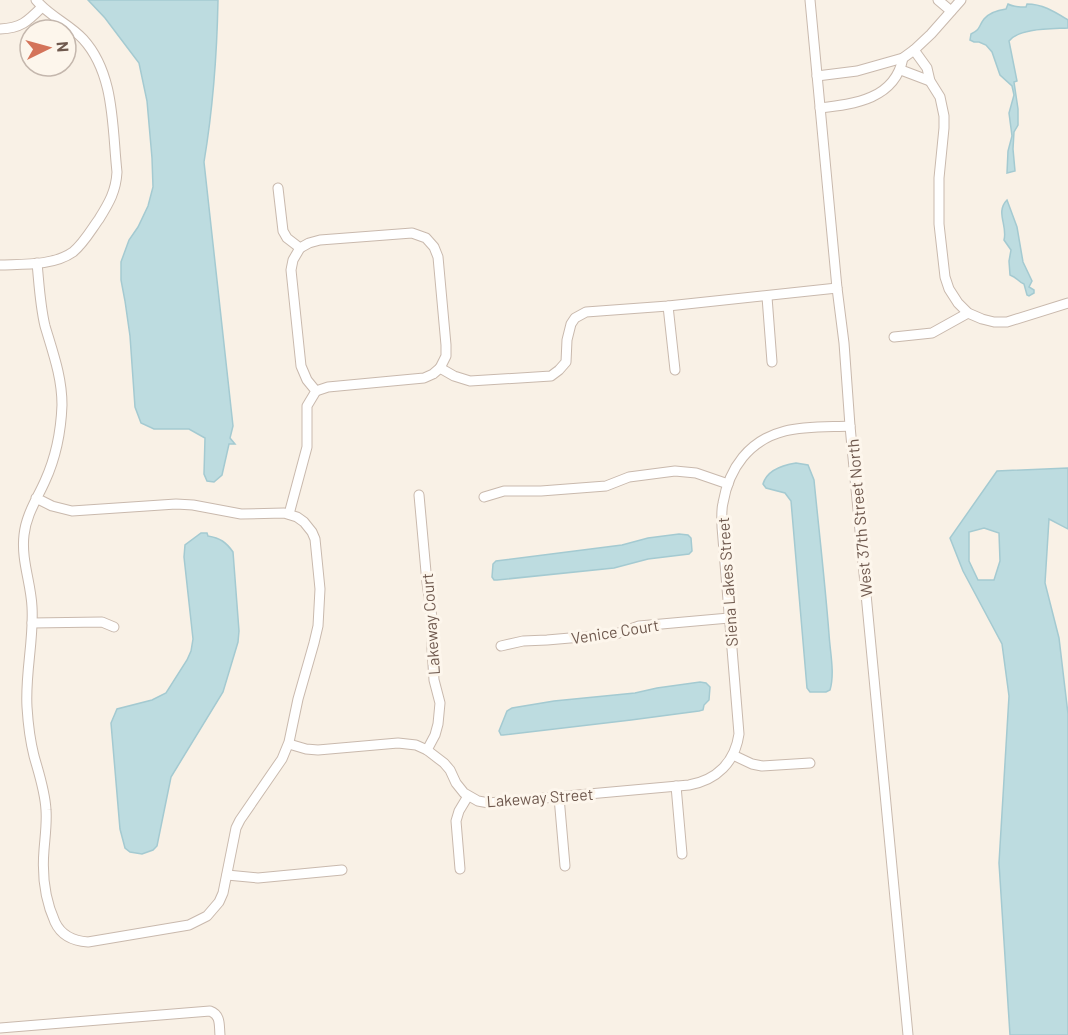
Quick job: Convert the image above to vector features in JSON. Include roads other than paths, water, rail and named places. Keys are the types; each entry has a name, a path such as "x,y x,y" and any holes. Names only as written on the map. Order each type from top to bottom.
{"street":[{"name":"West 37th Street North","path":"810,0 908,1035"},
{"path":"938,0 951,11"},
{"path":"817,76 857,71 903,58 914,50 962,0"},
{"path":"0,29 11,29 27,22 39,4 74,30 84,41 100,64 109,93 117,182 111,201 81,244 72,252 54,260 0,265"},
{"path":"914,50 927,68 930,81 940,97 944,116 938,200 945,277 949,289 968,314 994,322 1007,322 1068,303"},
{"path":"820,108 853,104 876,96 892,83 901,70 903,58"},
{"path":"901,70 930,81"},
{"path":"278,188 283,231 287,238 300,248"},
{"path":"289,514 307,447 307,406 316,391 328,387 424,378 433,374 445,361 447,351 439,263 436,252 426,238 418,234 400,233 320,240 300,248 293,260 291,270 301,366 307,380 316,391"},
{"path":"36,498 52,506 72,511 176,504 241,514 289,514 304,522 315,540 320,607 314,644 298,699 289,744 282,759 236,828 223,893 219,902 207,916 189,925 88,942 71,939 59,929 55,922 45,888 45,802 34,754 27,707 27,673 32,623 31,592 23,546 27,518 36,498 52,463 61,425 62,403 58,368 42,310 37,263"},
{"path":"440,368 470,381 551,376 566,362 567,339 571,324 580,314 586,312 767,297 837,288"},
{"path":"767,297 772,362"},
{"path":"668,306 675,370"},
{"path":"894,338 932,333 968,314"},
{"name":"Siena Lakes Street","path":"733,755 738,740 739,723 722,527 723,504 728,484 737,465 747,452 769,436 788,430 850,426"},
{"path":"484,497 504,491 541,491 606,486 629,477 675,471 696,473 728,484"},
{"name":"Lakeway Court","path":"419,495 433,625 433,673 440,703 435,735 427,750"},
{"name":"Venice Court","path":"501,646 523,641 616,634 639,626 729,618"},
{"path":"32,623 102,622 114,627"},
{"name":"Lakeway Street","path":"289,744 318,750 404,743 416,745 427,750 447,766 459,788 468,796 489,803 699,783 713,777 725,767 733,755"},
{"path":"733,755 762,766 810,763"},
{"path":"676,786 682,854"},
{"path":"460,869 456,821 459,810 468,796"},
{"path":"559,797 565,866"},
{"path":"227,875 258,878 342,870"},
{"path":"0,1028 210,1011 219,1019 220,1035"}],"water":[{"path":"88,0 218,0 214,81 204,162 233,426 230,438 235,444 229,444 222,475 214,482 207,481 204,474 205,438 189,429 154,429 141,423 135,407 130,336 121,280 121,262 129,240 148,206 153,187 147,101 139,63 105,18"},
{"path":"1008,4 1026,7 1027,4 1033,4 1054,11 1068,20 1068,28 1028,31 1009,41 1017,81 1014,82 1018,125 1014,132 1015,171 1007,173 1008,151 1012,136 1009,113 1014,95 1012,86 1000,75 992,52 986,45 970,40 971,34 978,29 986,17 1006,9"},
{"path":"1007,200 1017,227 1023,262 1032,281 1029,287 1034,290 1034,293 1029,296 1024,284 1010,275 1011,250 1004,240 1002,214"},
{"path":"796,463 808,465 814,480 832,662 830,690 826,692 810,692 807,688 791,501 785,493 766,488 763,484 772,472"},
{"path":"1068,468 1068,529 1049,519 1045,583 1059,638 1068,714 1068,1035 1010,1035 999,863 1009,696 1002,644 963,571 950,538 997,471","holes":["984,528 999,533 1000,561 994,580 978,580 969,561 969,532"]},
{"path":"201,533 207,533 208,536 222,541 233,552 238,642 223,692 171,777 157,846 142,854 130,852 125,848 120,829 111,723 117,709 152,700 166,693 187,660 193,639 184,557 185,545"},
{"path":"688,535 691,538 692,551 689,554 648,559 614,568 497,580 492,577 493,564 496,561 622,545 648,538"},
{"path":"700,682 710,687 709,700 703,710 699,711 503,735 499,731 507,711 512,708 554,701 635,693"}]}
